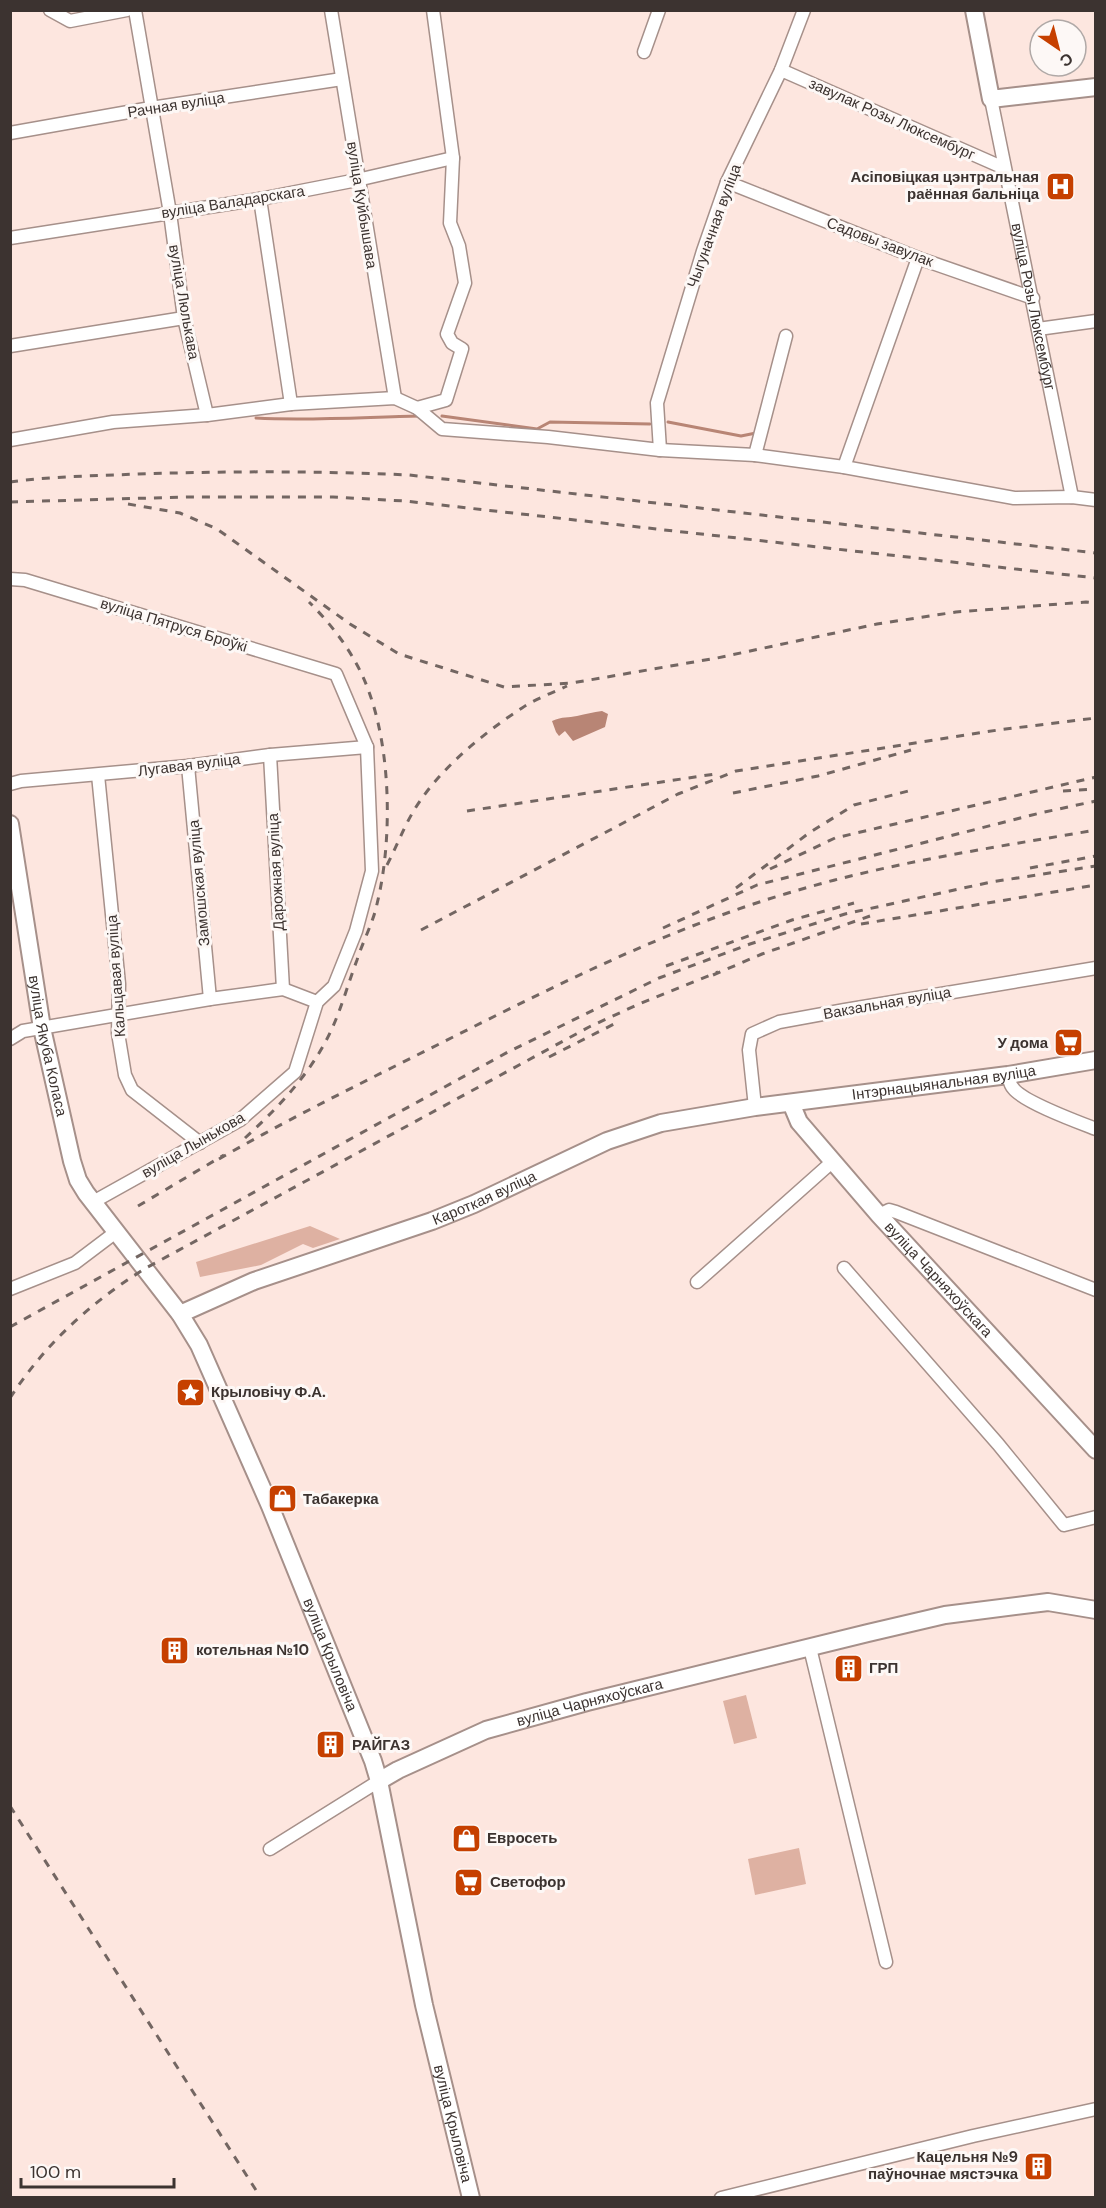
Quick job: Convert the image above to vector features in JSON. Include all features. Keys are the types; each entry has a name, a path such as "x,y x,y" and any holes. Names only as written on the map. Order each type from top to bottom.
{"street":[{"path":"50,10 70,21 127,10"},
{"name":"вуліца Люлькава","path":"135,10 170,213 184,318 207,415"},
{"name":"вуліца Куйбышава","path":"331,10 357,180 395,398"},
{"path":"417,408 446,400 462,349 452,343 447,334 465,283 459,246 450,223 453,158 433,10"},
{"path":"644,52 659,10"},
{"name":"Чыгуначная вуліца","path":"660,450 657,403 662,378 727,182 781,70 804,10"},
{"name":"вуліца Розы Люксембург","path":"974,10 1072,497"},
{"name":"завулак Розы Люксембург","path":"781,70 1004,168"},
{"name":"Рачная вуліца","path":"10,134 152,108 342,79"},
{"path":"991,99 1095,87"},
{"name":"вуліца Валадарскага","path":"10,238 260,199 453,158"},
{"name":"Садовы завулак","path":"727,182 918,258 1033,298"},
{"path":"260,199 291,404"},
{"path":"844,467 918,258"},
{"path":"10,346 184,318"},
{"path":"1038,329 1095,321"},
{"path":"755,456 786,336"},
{"path":"10,440 113,422 207,415 291,404 395,398 417,408 442,429 548,437 660,450 755,456 844,467 1014,498 1072,497 1095,500"},
{"name":"вуліца Пятруся Броўкі","path":"10,579 26,580 336,674"},
{"name":"вуліца Лынькова","path":"93,1202 240,1120 295,1072 317,1002 334,986 356,931 372,871 367,747 336,674"},
{"name":"Лугавая вуліца","path":"10,784 21,780 99,775 270,755 367,747"},
{"name":"Дарожная вуліца","path":"270,755 283,989"},
{"name":"Замошская вуліца","path":"188,766 210,999"},
{"name":"Кальцавая вуліца","path":"99,775 118,984 118,1033 125,1075 132,1090 200,1143"},
{"name":"вуліца Якуба Коласа","path":"10,824 15,872 42,1028 72,1161 78,1179 93,1202 131,1250"},
{"name":"Вакзальная вуліца","path":"755,1107 749,1050 752,1034 779,1022 856,1007 1095,968"},
{"path":"10,1039 23,1031 283,989 317,1002"},
{"name":"Інтэрнацыянальная вуліца","path":"791,1103 1008,1075 1095,1060"},
{"path":"1008,1075 1011,1087 1015,1091 1040,1106 1095,1129"},
{"name":"Кароткая вуліца","path":"180,1314 254,1281 432,1221 474,1204 607,1141 635,1131 685,1118 791,1103"},
{"name":"вуліца Чарняхоўскага","path":"791,1103 799,1122 879,1215 1092,1440"},
{"path":"697,1282 832,1162"},
{"path":"879,1215 889,1210 896,1212 1095,1290"},
{"path":"10,1289 75,1263 116,1232"},
{"name":"вуліца Крыловіча","path":"131,1250 180,1314 199,1346 270,1506 379,1781 424,2005 471,2198"},
{"path":"844,1268 998,1444 1064,1525 1095,1517"},
{"name":"вуліца Чарняхоўскага","path":"379,1781 486,1730 587,1702 945,1615 1048,1602 1095,1610"},
{"path":"810,1648 886,1962"},
{"path":"270,1849 379,1781"},
{"path":"721,2198 973,2136 1095,2109"}],"shaded area":[{"path":"602,711 608,714 605,727 573,741 565,731 559,736 552,721 562,718"},
{"path":"310,1226 340,1239 313,1248 303,1244 261,1265 200,1277 196,1262"},
{"path":"746,1695 757,1738 734,1744 723,1701"},
{"path":"799,1848 806,1884 755,1895 748,1859"}],"waterway":[{"path":"256,418 420,416"},
{"path":"442,416 537,429 550,422 650,424"},
{"path":"668,422 741,436 756,433"}],"railway":[{"path":"10,482 74,476 206,472 409,475 1096,553"},
{"path":"10,502 186,497 333,497 405,501 1096,578"},
{"path":"128,504 180,513 217,529 350,624 399,654 504,687 572,683 717,658 877,624 956,612 1096,603"},
{"path":"245,1138 296,1086 326,1041 373,918 386,846 387,814 383,749 368,689 356,663 335,631 309,602"},
{"path":"387,865 413,812 435,782 461,754 507,718 532,702 567,686"},
{"path":"421,930 678,794 736,771 998,730 1096,718"},
{"path":"733,793 818,776 911,750"},
{"path":"467,811 715,774"},
{"path":"770,869 835,838 1096,777"},
{"path":"1063,791 1096,789"},
{"path":"736,888 809,833 854,805 912,790"},
{"path":"663,928 757,885 1040,813 1096,801"},
{"path":"219,1159 338,1095 539,995 619,957 701,923 785,894 861,873 1096,830"},
{"path":"1030,868 1096,856"},
{"path":"10,1327 508,1052 659,978 750,944 845,914 991,882 1096,866"},
{"path":"861,924 1096,885"},
{"path":"666,966 792,920 854,903"},
{"path":"713,975 762,954 870,916"},
{"path":"10,1398 38,1360 70,1326 106,1295 146,1268 589,1027 718,972"},
{"path":"549,1057 616,1023"},
{"path":"138,1206 224,1155"},
{"path":"10,1806 261,2198"}],"place":[{"name":"Асіповіцкая цэнтральная раённая бальніца","path":"1060,186"},
{"name":"У дома","path":"1069,1043"},
{"name":"Крыловічу Ф.А.","path":"190,1392"},
{"name":"Табакерка","path":"282,1499"},
{"name":"котельная №10","path":"175,1650"},
{"name":"ГРП","path":"848,1668"},
{"name":"РАЙГАЗ","path":"331,1745"},
{"name":"Евросеть","path":"466,1838"},
{"name":"Светофор","path":"469,1882"},
{"name":"Кацельня №9 паўночнае мястэчка","path":"1039,2166"}]}
